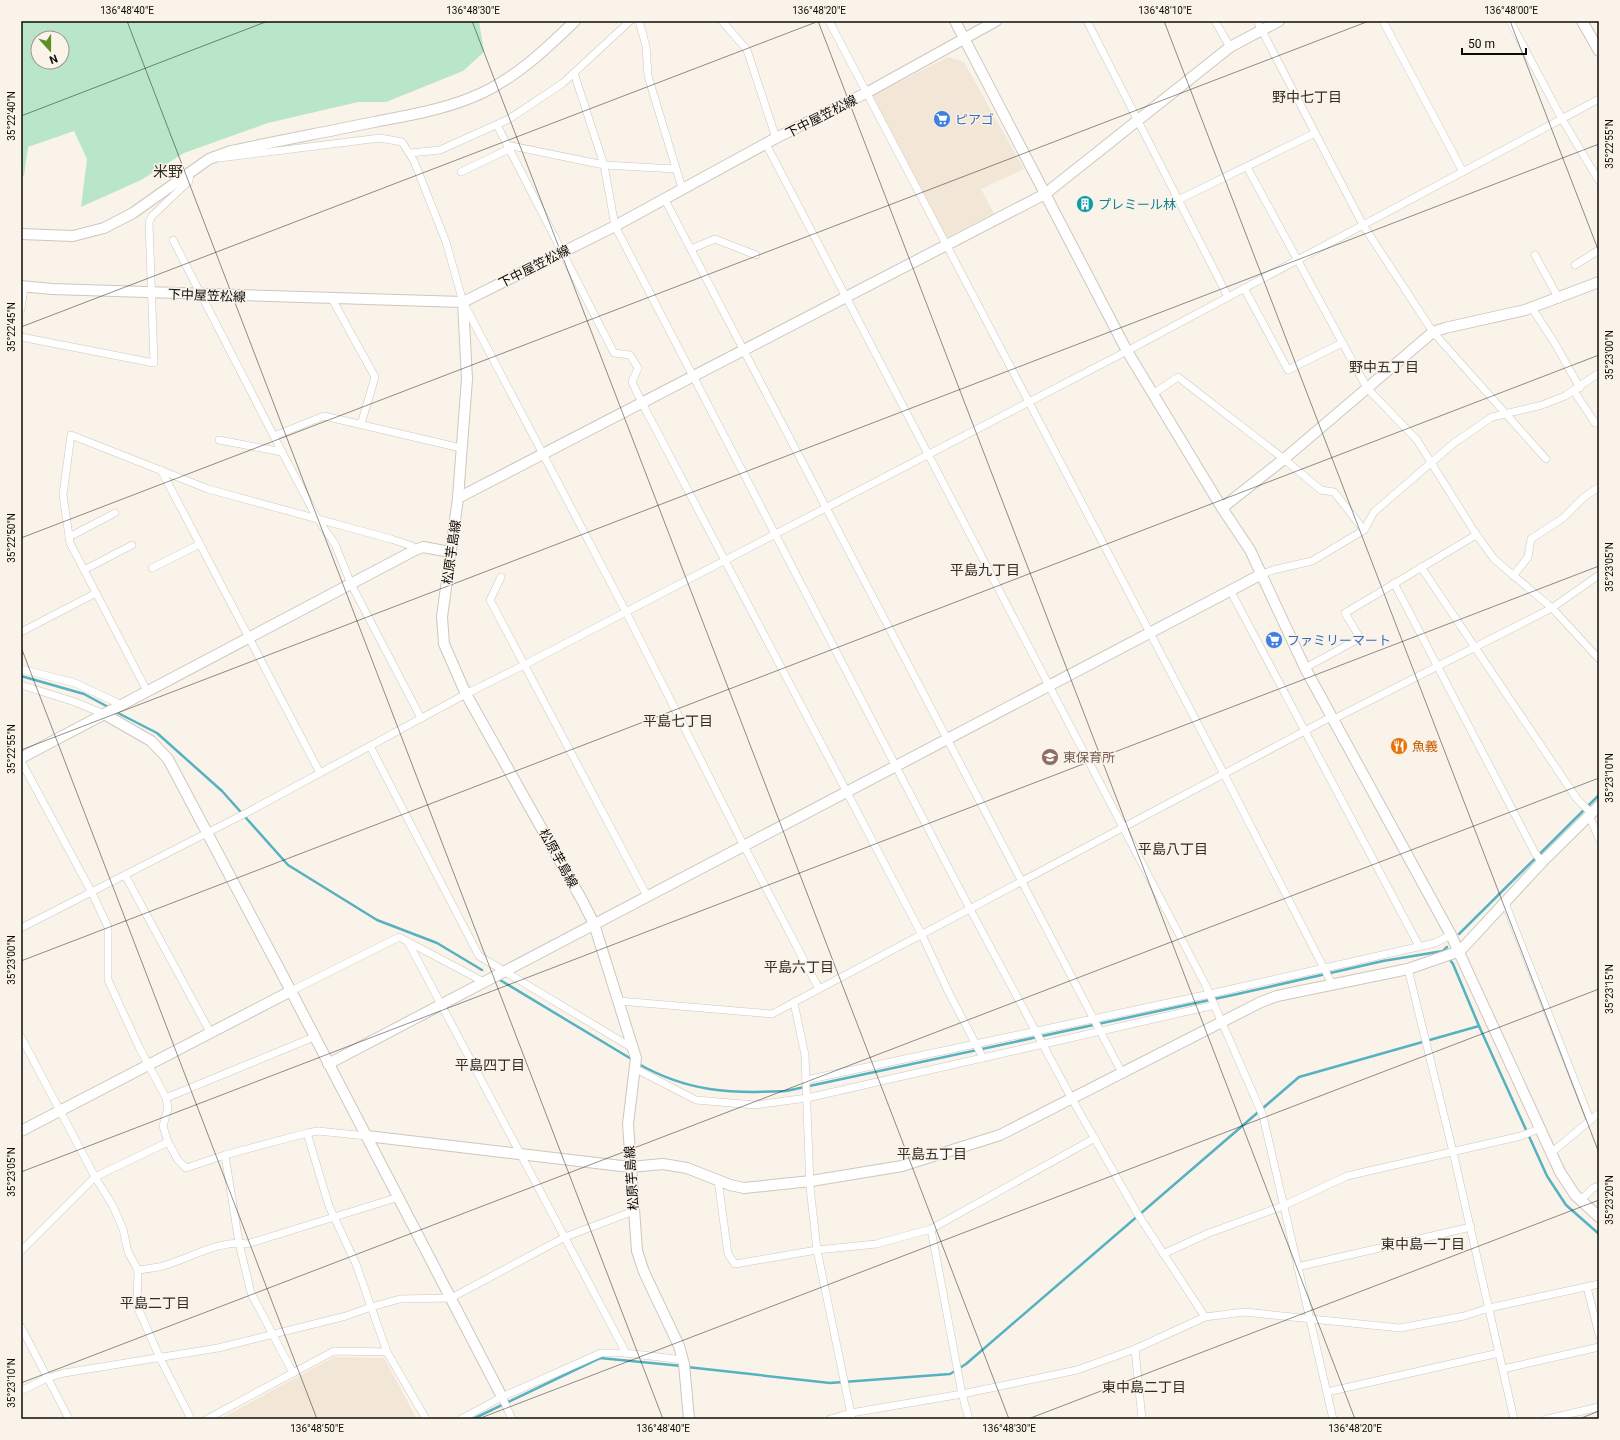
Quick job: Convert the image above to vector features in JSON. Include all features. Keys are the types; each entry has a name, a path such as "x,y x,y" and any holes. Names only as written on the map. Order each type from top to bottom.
{"street":[{"path":"21,234 73,236 104,228 133,213 209,159 231,151 414,114 458,103 483,93 510,77 543,52 575,21"},
{"path":"410,153 440,150 497,125 563,83 630,21"},
{"path":"639,21 646,46 648,76 682,188"},
{"path":"722,21 747,50 776,138"},
{"path":"829,21 868,92 894,147 947,245 1224,774 1331,982"},
{"path":"955,21 1127,351 1222,508 1250,550 1260,575 1305,668 1452,935 1456,953 1537,1130 1567,1184 1599,1218"},
{"name":"下中屋笠松線","path":"23,287 332,300 463,302 615,226 682,188 776,138 868,92 996,21"},
{"path":"1087,21 1228,297"},
{"path":"1216,21 1230,47"},
{"path":"458,498 1045,194 1230,47 1260,25 1279,21"},
{"path":"1383,21 1463,172"},
{"path":"1510,21 1562,119 1599,181"},
{"path":"1582,21 1599,51"},
{"path":"1260,25 1363,225 1433,332 1504,414 1546,459"},
{"path":"574,73 604,165 615,226 970,909 1072,1099 1138,1214 1205,1317"},
{"path":"21,928 92,893 206,832 246,813 466,694 1127,351 1599,99"},
{"path":"497,125 614,353 630,355 638,368 632,382 642,403 922,935 982,1057"},
{"path":"1178,200 1315,133"},
{"path":"209,159 380,138 402,142 410,153 446,242 463,302 626,612 744,846 819,989"},
{"path":"766,144 1223,1022 1263,1116 1308,1318 1333,1419"},
{"path":"460,172 508,147 604,165 676,169"},
{"path":"1592,168 1599,164"},
{"path":"1247,167 1367,388 1417,440 1476,535 1494,559 1552,608 1599,659"},
{"path":"21,337 154,363 149,222 152,216 189,181 190,172"},
{"path":"664,198 1122,1073"},
{"path":"691,249 715,239 756,255"},
{"path":"173,240 317,518 335,544 351,584 421,718"},
{"path":"1575,265 1599,250"},
{"path":"1535,256 1559,299"},
{"path":"1222,508 1284,459 1433,332 1532,308 1559,299 1599,282"},
{"path":"21,309 23,287"},
{"path":"1244,288 1288,370 1342,343"},
{"path":"332,300 375,377 362,424"},
{"name":"松原芋島線","path":"463,302 467,362 458,498 442,617 444,644 466,694 584,902 594,924 619,1001 636,1060 628,1124 630,1167 639,1258 644,1272 679,1346 684,1364 689,1419"},
{"path":"1532,308 1595,423"},
{"path":"328,1064 1230,590 1273,570 1312,561 1364,530 1374,512 1454,443 1492,417 1542,405 1577,389 1599,373"},
{"path":"1153,394 1178,376 1321,490 1334,492 1364,530"},
{"path":"274,436 324,416 461,448"},
{"path":"148,691 70,543 63,495 71,434 208,489 391,539 412,546 415,550"},
{"path":"219,440 282,452"},
{"path":"161,470 320,773"},
{"path":"1513,576 1528,557 1531,539 1564,518 1584,498 1599,487"},
{"path":"69,537 115,513"},
{"path":"1305,668 1360,638 1345,613 1476,535"},
{"path":"152,568 200,544"},
{"path":"84,570 132,545"},
{"path":"450,552 424,547 415,550 113,709 21,760 92,893 108,927 108,980 166,1098 168,1108 163,1126 168,1142 178,1160 186,1168 225,1155 318,1131 522,1156 630,1167 663,1164 687,1168 744,1188 811,1181 902,1166 1000,1135 1261,1002 1277,996 1331,982 1408,969 1456,953 1505,903 1541,861 1588,811 1599,806"},
{"path":"1420,567 1577,799 1588,811 1599,839"},
{"path":"619,1001 772,1014 1306,731 1552,608 1599,575"},
{"path":"501,577 490,600 647,896"},
{"path":"1394,583 1535,853 1541,861"},
{"path":"1230,590 1419,946"},
{"path":"21,632 96,593"},
{"path":"21,669 75,683 113,709 168,759 399,1197 512,1419"},
{"path":"21,685 75,702 113,709"},
{"path":"370,746 479,956 505,971 696,1100 755,1105 807,1095 1042,1043 1097,1025 1212,1000"},
{"path":"125,875 210,1032"},
{"path":"1505,903 1590,1120"},
{"path":"806,1082 1036,1032 1097,1025 1212,1000 1325,969 1435,943 1452,935"},
{"path":"21,1132 210,1032 400,937 484,982"},
{"path":"408,942 626,1353"},
{"path":"1408,969 1471,1227 1514,1419"},
{"path":"794,1003 805,1055 811,1181 810,1187 817,1250 852,1416"},
{"path":"21,1037 95,1177 113,1206 123,1229 128,1252 138,1270 137,1306 160,1358 192,1419"},
{"path":"166,1098 314,1037"},
{"path":"1551,1153 1599,1113"},
{"path":"1163,1254 1209,1233 1283,1206 1347,1176 1453,1152 1537,1130"},
{"path":"307,1133 329,1206 356,1264 387,1352 426,1419"},
{"path":"718,1180 728,1254 736,1264 817,1250 876,1244 932,1229 1095,1138"},
{"path":"21,1251 95,1177 168,1142"},
{"path":"225,1155 239,1243 251,1293 293,1373"},
{"path":"1581,1200 1593,1188 1599,1186"},
{"path":"138,1270 161,1267 208,1250 239,1243 247,1244 399,1197"},
{"path":"21,1391 47,1378 64,1373 218,1348 346,1316 400,1299 451,1298 565,1238 634,1212"},
{"path":"1297,1267 1471,1227"},
{"path":"932,1229 962,1394 969,1419"},
{"path":"830,1419 852,1416 1077,1370 1135,1349 1205,1317 1244,1312 1400,1328 1464,1316 1489,1308 1599,1284"},
{"path":"1587,1287 1599,1335"},
{"path":"21,1327 69,1419"},
{"path":"1503,1369 1599,1347"},
{"path":"1135,1349 1142,1419"},
{"path":"207,1419 334,1351 387,1352"},
{"path":"461,1419 504,1401 601,1353 626,1353 684,1364"},
{"path":"1327,1392 1499,1354"},
{"path":"1547,1419 1599,1407"}],"shaded area":[{"name":"ピアゴ","path":"948,57 964,62 1024,169 981,189 994,213 948,237 945,236 873,98 874,95"},
{"path":"334,1357 384,1358 417,1419 220,1419"}],"green space":[{"path":"21,21 479,21 484,52 463,71 386,102 358,102 268,123 184,153 141,180 81,207 87,159 74,131 28,147 24,175 21,178"}],"waterway":[{"path":"21,676 84,694 110,708"},
{"path":"116,712 157,733 222,791 288,865 377,920 437,943 482,970"},
{"path":"1459,934 1599,795"},
{"path":"637,1063 674,1080 710,1089 747,1092 786,1091 1233,995 1383,961 1443,951 1447,947"},
{"path":"1448,957 1453,964 1479,1026 1547,1176 1566,1205 1599,1234"},
{"path":"500,980 633,1060"},
{"path":"687,1367 830,1383 950,1374 966,1364 1299,1077 1479,1026"},
{"path":"473,1419 600,1358 682,1366"}],"place":[{"name":"ピアゴ","path":"942,119"},
{"name":"プレミール林","path":"1085,204"},
{"name":"ファミリーマート","path":"1274,640"},
{"name":"魚義","path":"1399,746"},
{"name":"東保育所","path":"1050,757"}],"district":[{"name":"野中七丁目","path":"1307,97"},
{"name":"米野","path":"168,172"},
{"name":"野中五丁目","path":"1384,367"},
{"name":"平島九丁目","path":"985,570"},
{"name":"平島七丁目","path":"678,721"},
{"name":"平島八丁目","path":"1173,849"},
{"name":"平島六丁目","path":"799,967"},
{"name":"平島四丁目","path":"490,1065"},
{"name":"平島五丁目","path":"932,1154"},
{"name":"東中島一丁目","path":"1423,1244"},
{"name":"平島二丁目","path":"155,1303"},
{"name":"東中島二丁目","path":"1144,1387"}]}
